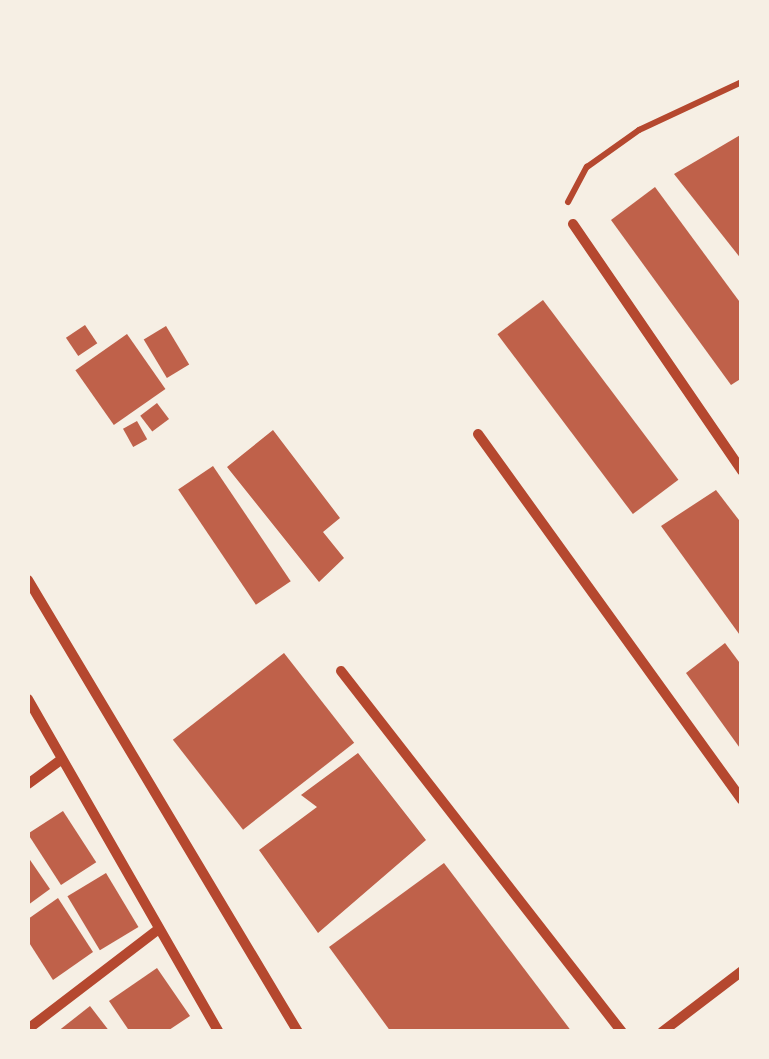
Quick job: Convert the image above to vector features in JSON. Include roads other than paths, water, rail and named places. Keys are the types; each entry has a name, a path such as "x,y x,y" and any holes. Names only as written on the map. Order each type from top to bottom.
{"street":[{"path":"573,224 742,471"},
{"path":"478,434 742,800"},
{"path":"28,580 298,1032"},
{"path":"341,671 622,1032"},
{"path":"28,699 219,1032"},
{"path":"28,784 62,759"},
{"path":"28,1029 160,929"},
{"path":"662,1032 742,971"}]}
